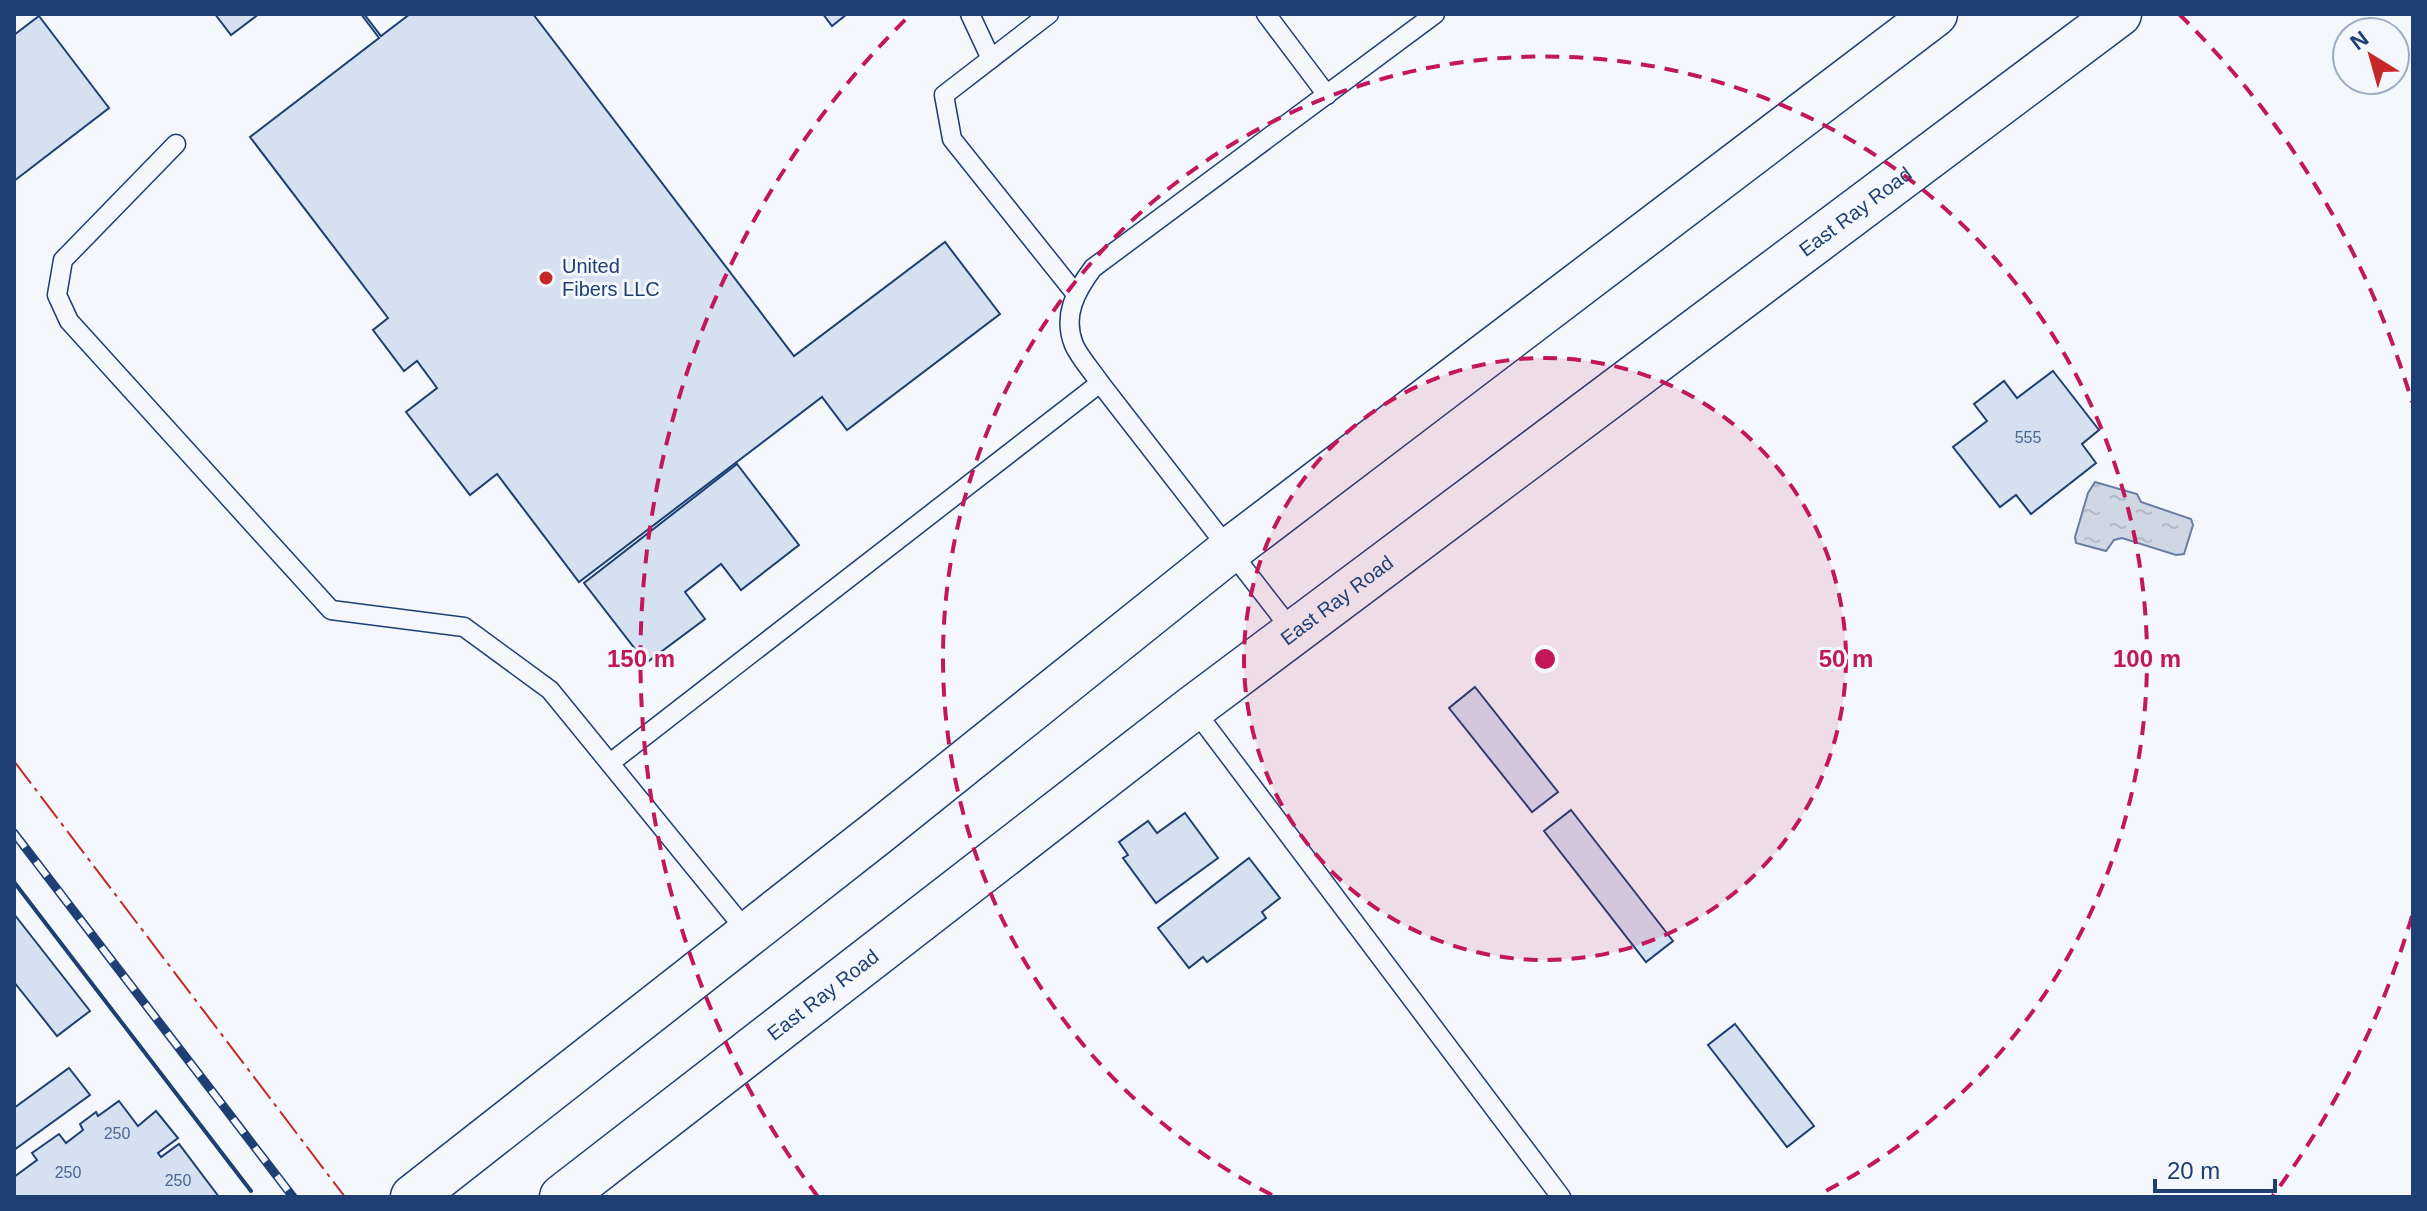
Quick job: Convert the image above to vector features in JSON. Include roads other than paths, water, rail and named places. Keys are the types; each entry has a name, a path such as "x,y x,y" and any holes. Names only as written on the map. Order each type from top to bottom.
{"main road":[{"path":"413,1197 749,934 1231,549 1935,14"},
{"name":"East Ray Road","path":"562,1197 1193,708 2119,14"}],"lane":[{"path":"970,14 991,59"},
{"path":"1049,14 944,95 952,139 1075,293"},
{"path":"1266,14 1327,95"},
{"path":"1294,633 1100,383 1074,344 1070,319 1075,293 1093,268 1435,14"},
{"path":"176,144 63,260 57,295 69,321 331,610 464,627 550,690 749,934"},
{"path":"610,763 1100,383"},
{"path":"1193,708 1561,1197"}],"water":[{"path":"2095,482 2137,494 2141,502 2191,519 2193,525 2184,554 2176,555 2122,538 2114,540 2106,551 2076,543 2088,493"}],"railway":[{"path":"14,833 293,1197"}],"place":[{"name":"United Fibers LLC","path":"546,278"}]}
